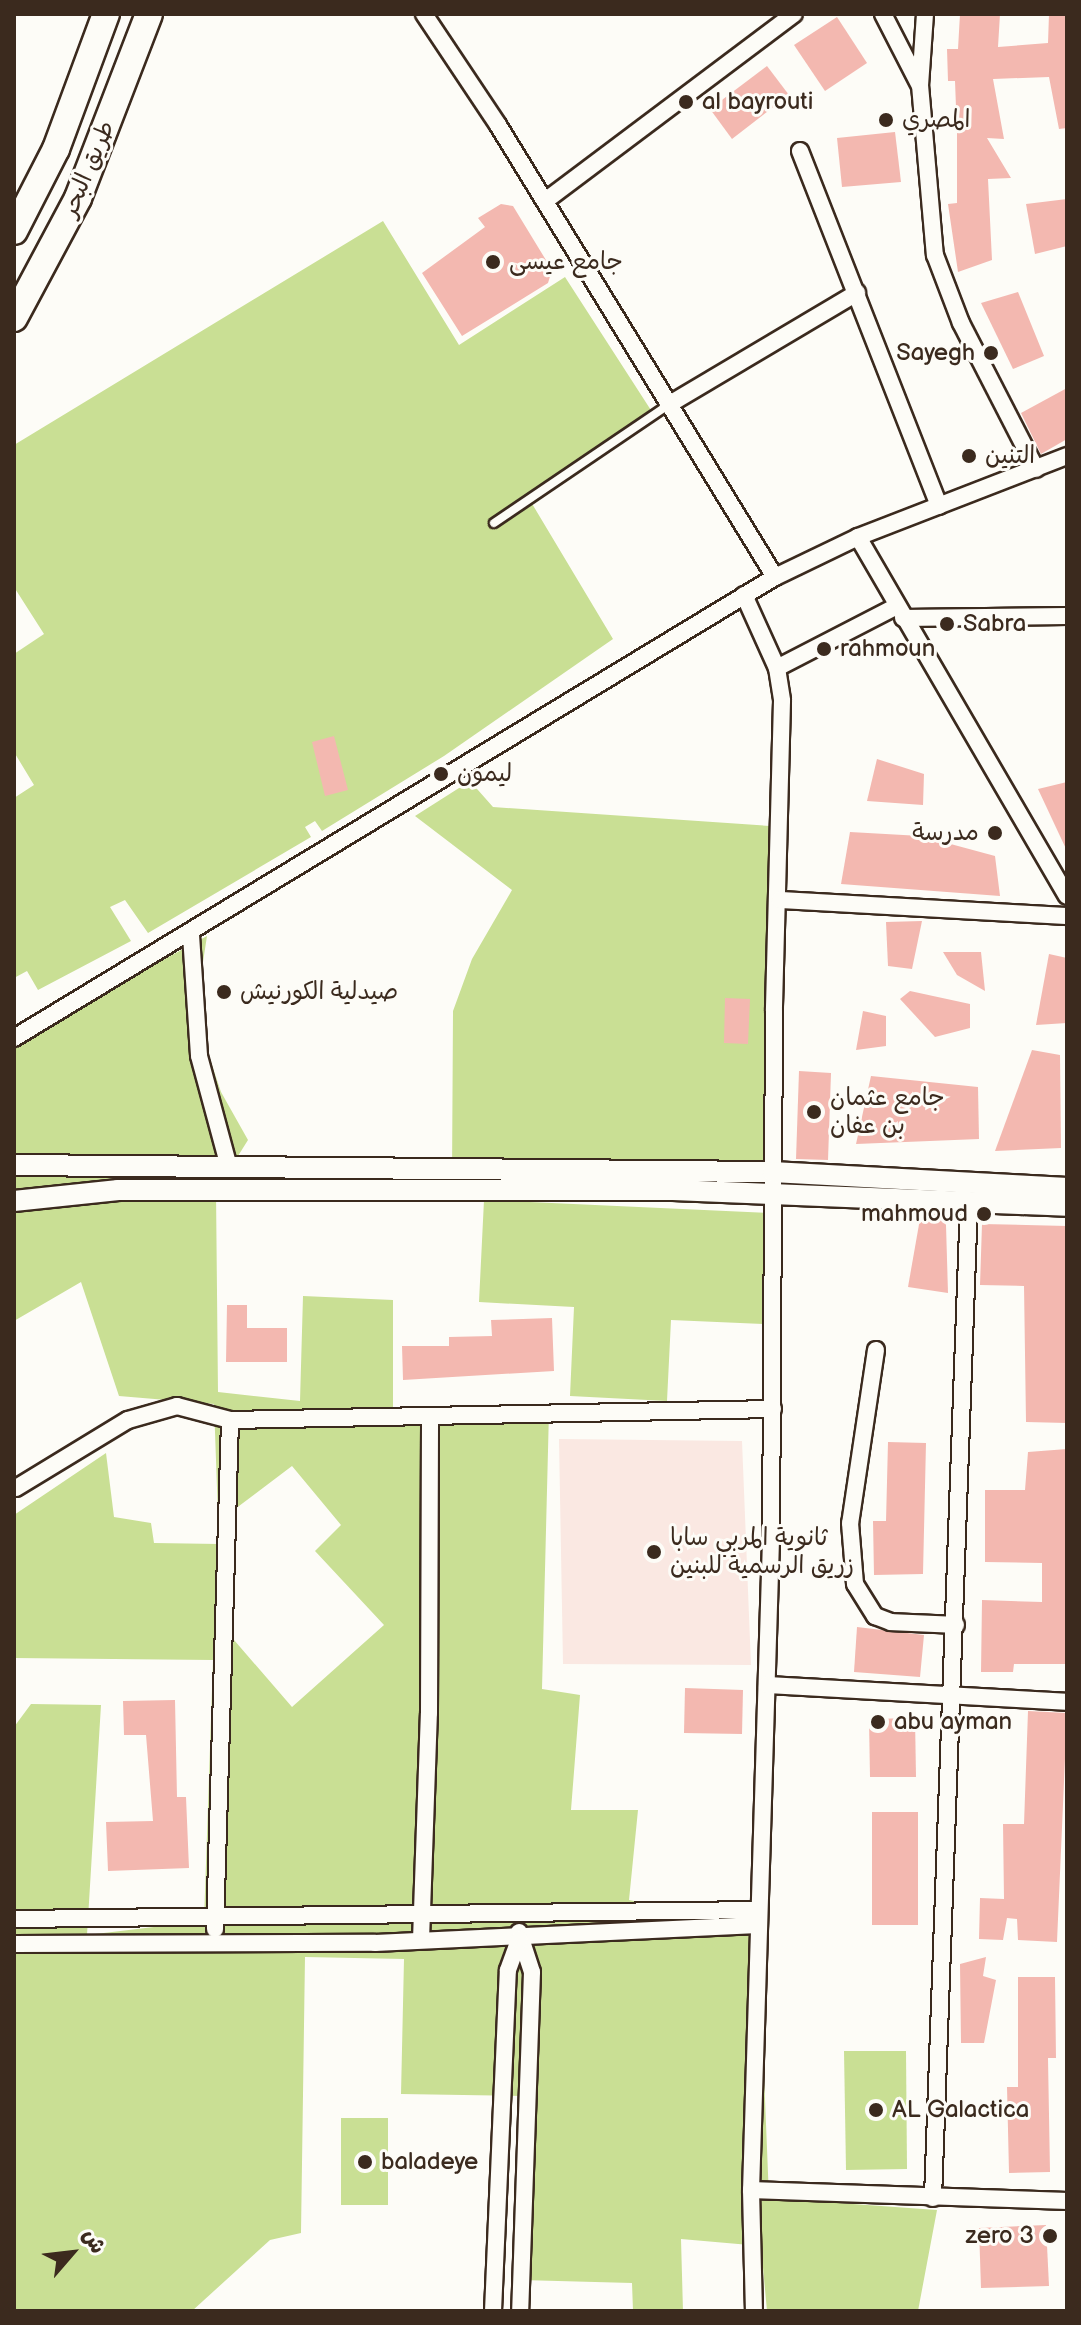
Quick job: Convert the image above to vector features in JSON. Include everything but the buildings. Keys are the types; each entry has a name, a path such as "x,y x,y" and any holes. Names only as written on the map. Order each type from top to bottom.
{"highway":[{"name":"طريق البحر","path":"14,231 56,149 106,14"},
{"name":"طريق البحر","path":"14,318 78,198 149,14"}],"street":[{"path":"424,14 545,201 775,577"},
{"path":"545,201 794,14"},
{"path":"883,14 920,85"},
{"path":"925,14 920,85 927,207 942,278 1036,469"},
{"path":"800,151 939,506"},
{"path":"668,405 857,293"},
{"path":"17,1030 191,935 775,577 858,537 1067,456"},
{"path":"858,537 1067,896"},
{"path":"744,595 777,668 782,701 773,1182 773,1409 751,2190 754,2311"},
{"path":"777,668 900,612 1067,616"},
{"path":"780,900 1067,916"},
{"path":"191,935 199,1056 229,1167"},
{"path":"14,1165 229,1167 1067,1188"},
{"path":"14,1201 118,1190 773,1182 969,1203 1067,1206"},
{"path":"933,2198 969,1203"},
{"path":"876,1350 850,1523 855,1584 875,1616 891,1622 956,1625"},
{"path":"16,1488 148,1411 177,1406 230,1420 430,1420 644,1409 773,1409"},
{"path":"212,1942 218,1920 216,1769 230,1420"},
{"path":"421,1940 424,1916 430,1420"},
{"path":"767,1685 950,1699 1067,1702"},
{"path":"517,1916 519,1939 532,1972 520,2311"},
{"path":"14,1919 758,1917"},
{"path":"14,1944 519,1939 758,1917"},
{"path":"493,2311 508,1963 519,1939"},
{"path":"751,2190 1067,2201"}],"lane":[{"path":"494,523 668,405"}],"shaded area":[{"name":"ثانوية المربي سابا زريق الرسمية للبنين","path":"559,1439 742,1441 751,1665 563,1664"}],"green space":[{"path":"383,221 459,345 565,277 656,418 531,502 613,639 444,756 322,831 315,821 305,827 311,837 148,933 125,900 110,907 131,941 38,990 27,971 14,978 14,798 34,785 14,752 14,654 44,634 14,587 14,445"},
{"path":"470,781 493,807 785,827 777,1188 452,1175 453,1011 472,959 512,890 415,816"},
{"path":"207,936 199,988 204,1041 221,1092 248,1140 216,1191 218,1392 300,1401 303,1296 393,1300 393,1408 549,1411 542,1689 580,1695 571,1810 638,1810 629,1900 758,1925 769,2198 937,2210 918,2311 767,2311 761,2246 681,2239 683,2311 633,2311 632,2283 521,2280 525,2096 401,2094 404,1959 305,1957 301,2233 270,2240 192,2311 14,2311 14,1727 31,1704 101,1705 87,1935 204,1921 213,1660 14,1658 14,1515 106,1453 114,1517 151,1523 154,1543 219,1544 214,1404 119,1396 81,1282 14,1321 14,1041","holes":["292,1466 341,1525 315,1551 384,1625 292,1707 228,1633 231,1512"]},
{"path":"484,1200 768,1213 763,1324 671,1320 667,1401 570,1396 574,1307 479,1302"},
{"name":"AL Galactica","path":"844,2051 906,2051 907,2169 846,2170"},
{"name":"baladeye","path":"341,2118 388,2118 388,2205 341,2205"}],"place":[{"name":"al bayrouti","path":"686,102"},
{"name":"المصري","path":"886,120"},
{"name":"جامع عيسى","path":"493,262"},
{"name":"Sayegh","path":"991,353"},
{"name":"التنين","path":"969,456"},
{"name":"Sabra","path":"947,624"},
{"name":"rahmoun","path":"824,649"},
{"name":"ليمون","path":"441,774"},
{"name":"مدرسة","path":"995,833"},
{"name":"صيدلية الكورنيش","path":"224,992"},
{"name":"جامع عثمان بن عفان","path":"814,1112"},
{"name":"mahmoud","path":"984,1214"},
{"name":"ثانوية المربي سابا زريق الرسمية للبنين","path":"654,1552"},
{"name":"abu ayman","path":"878,1722"},
{"name":"AL Galactica","path":"876,2110"},
{"name":"baladeye","path":"365,2162"},
{"name":"zero 3","path":"1050,2236"}]}
